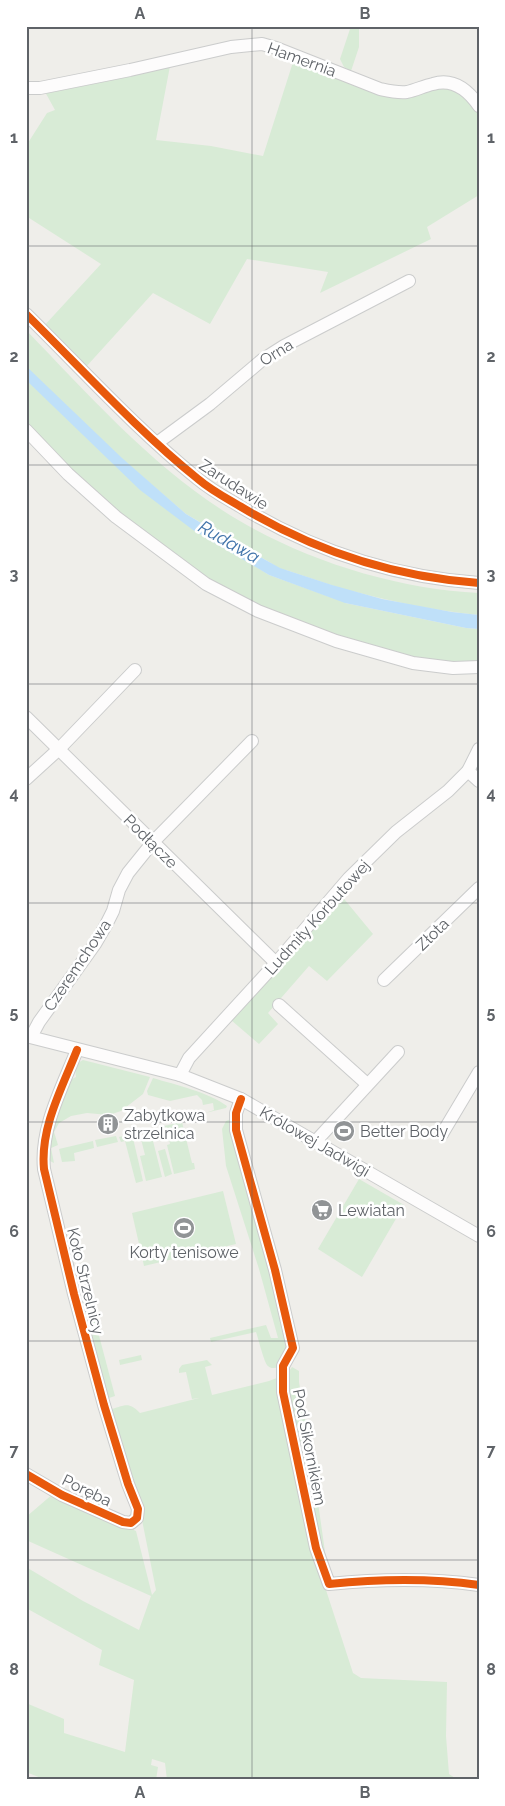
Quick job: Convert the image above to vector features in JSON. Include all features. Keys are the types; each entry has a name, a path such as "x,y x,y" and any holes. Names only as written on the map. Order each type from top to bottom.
{"street":[{"name":"Hamernia","path":"26,88 40,88 231,47 262,44 380,89 397,93 450,82 463,87 479,106"},
{"name":"Orna","path":"157,444 210,404 262,360 284,346 409,281"},
{"name":"Zarudawie","path":"26,314 93,383 157,444 215,492 278,529 321,547 381,567 415,575 479,583"},
{"path":"26,430 68,474 116,517 198,578 228,596 258,611 336,641 413,663 453,668 479,667"},
{"path":"26,779 59,749 135,670"},
{"name":"Podłącze","path":"26,717 276,964"},
{"name":"Czeremchowa","path":"29,1037 95,944 113,911 119,890 128,872 153,842 252,741"},
{"name":"Ludmiły Korbutowej","path":"180,1075 189,1058 276,964 349,878 396,832 448,791 468,771 479,749"},
{"path":"468,771 479,781"},
{"name":"Złota","path":"384,980 479,888"},
{"path":"279,1005 367,1084"},
{"name":"Królowej Jadwigi","path":"29,1037 180,1075 241,1099 479,1236"},
{"name":"Koło Strzelnicy","path":"77,1050 47,1130 43,1156 44,1169 74,1294 104,1405 128,1484 138,1509 137,1518"},
{"path":"315,1142 398,1052"},
{"path":"442,1134 478,1074"},
{"name":"Pod Sikornikiem","path":"241,1099 236,1113 236,1130 275,1270 293,1348 283,1366 283,1392 316,1548 329,1584 380,1579 447,1581 479,1585"},
{"name":"Poręba","path":"26,1474 62,1495 123,1522 131,1523 137,1518"}],"green space":[{"path":"351,26 363,26 359,28 359,47 351,71 344,67 340,59"},
{"path":"294,59 386,96 444,87 456,87 479,111 479,195 427,227 431,239 320,293 328,272 247,259 210,324 153,293 85,368 43,327 101,264 26,216 26,146 47,113 55,110 44,90 170,66 156,140 211,146 263,156"},
{"path":"26,330 95,402 144,449 195,491 250,527 312,556 345,568 412,585 479,593 479,615 415,606 352,591 345,603 479,629 479,664 455,665 372,648 221,592 140,533 26,427","holes":["130,466 186,514 271,563 284,573 286,570 337,587 330,597 269,575 130,477"]},
{"path":"340,894 373,934 327,981 309,966 268,1013 278,1024 259,1044 231,1020"},
{"path":"83,1060 150,1077 143,1094 121,1111 109,1115 87,1113 71,1116 59,1123 54,1132 58,1145 51,1148 54,1163 50,1161 50,1125 70,1080 76,1077 77,1065"},
{"path":"153,1078 201,1093 227,1106 226,1108 205,1113 214,1110 213,1103 203,1105 202,1100 197,1095 170,1101 148,1095 147,1091"},
{"path":"231,1119 290,1347 279,1367 276,1368 270,1368 266,1364 256,1332 211,1342 210,1338 266,1325 271,1338 278,1338 259,1269 226,1166 222,1129 226,1121"},
{"path":"182,1122 195,1169 174,1174 167,1145 170,1144 167,1130 165,1130 164,1126"},
{"path":"132,1134 143,1181 136,1183 125,1141 121,1142 119,1137"},
{"path":"116,1136 118,1142 97,1147 95,1140"},
{"path":"152,1137 162,1177 146,1181 140,1156 145,1155 141,1139"},
{"path":"93,1141 94,1148 74,1153 75,1161 62,1162 59,1149"},
{"path":"165,1149 172,1174 165,1177 158,1151"},
{"path":"359,1179 404,1205 362,1277 318,1249"},
{"name":"Korty tenisowe","path":"223,1191 236,1244 144,1266 132,1213"},
{"path":"88,1294 115,1396 109,1398 102,1392 78,1295"},
{"path":"141,1355 142,1360 120,1365 119,1360"},
{"path":"207,1360 212,1365 205,1367 212,1395 269,1381 287,1374 292,1367 299,1371 299,1382 327,1566 322,1573 353,1673 361,1678 447,1682 446,1736 449,1774 458,1780 167,1780 165,1763 152,1759 151,1765 158,1767 156,1780 46,1780 26,1772 26,1703 64,1719 64,1733 125,1752 134,1680 99,1665 102,1650 26,1608 26,1567 83,1601 139,1630 151,1596 26,1540 26,1517 54,1493 136,1531 152,1595 156,1590 141,1515 112,1409 127,1405 140,1413 199,1398 192,1399 186,1372 179,1373 179,1369 182,1365"}],"water":[{"name":"Rudawa","path":"26,366 122,458 186,514 235,543 280,568 332,585 382,599 479,615 479,629 345,603 269,575 193,530 140,490 26,380"}],"cycle path":[{"path":"26,314 153,440 214,491 270,523 327,549 386,568 417,575 479,583"},
{"path":"26,1474 62,1495 123,1522 131,1523 137,1518 138,1509 128,1484 104,1405 74,1294 44,1169 45,1138 53,1108 77,1050"},
{"path":"241,1099 236,1113 236,1130 275,1270 293,1348 283,1366 283,1392 316,1548 329,1584 404,1580 442,1581 479,1585"}],"place":[{"name":"Zabytkowa strzelnica","path":"108,1124"},
{"name":"Better Body","path":"344,1131"},
{"name":"Lewiatan","path":"322,1210"},
{"name":"Korty tenisowe","path":"184,1228"}]}
